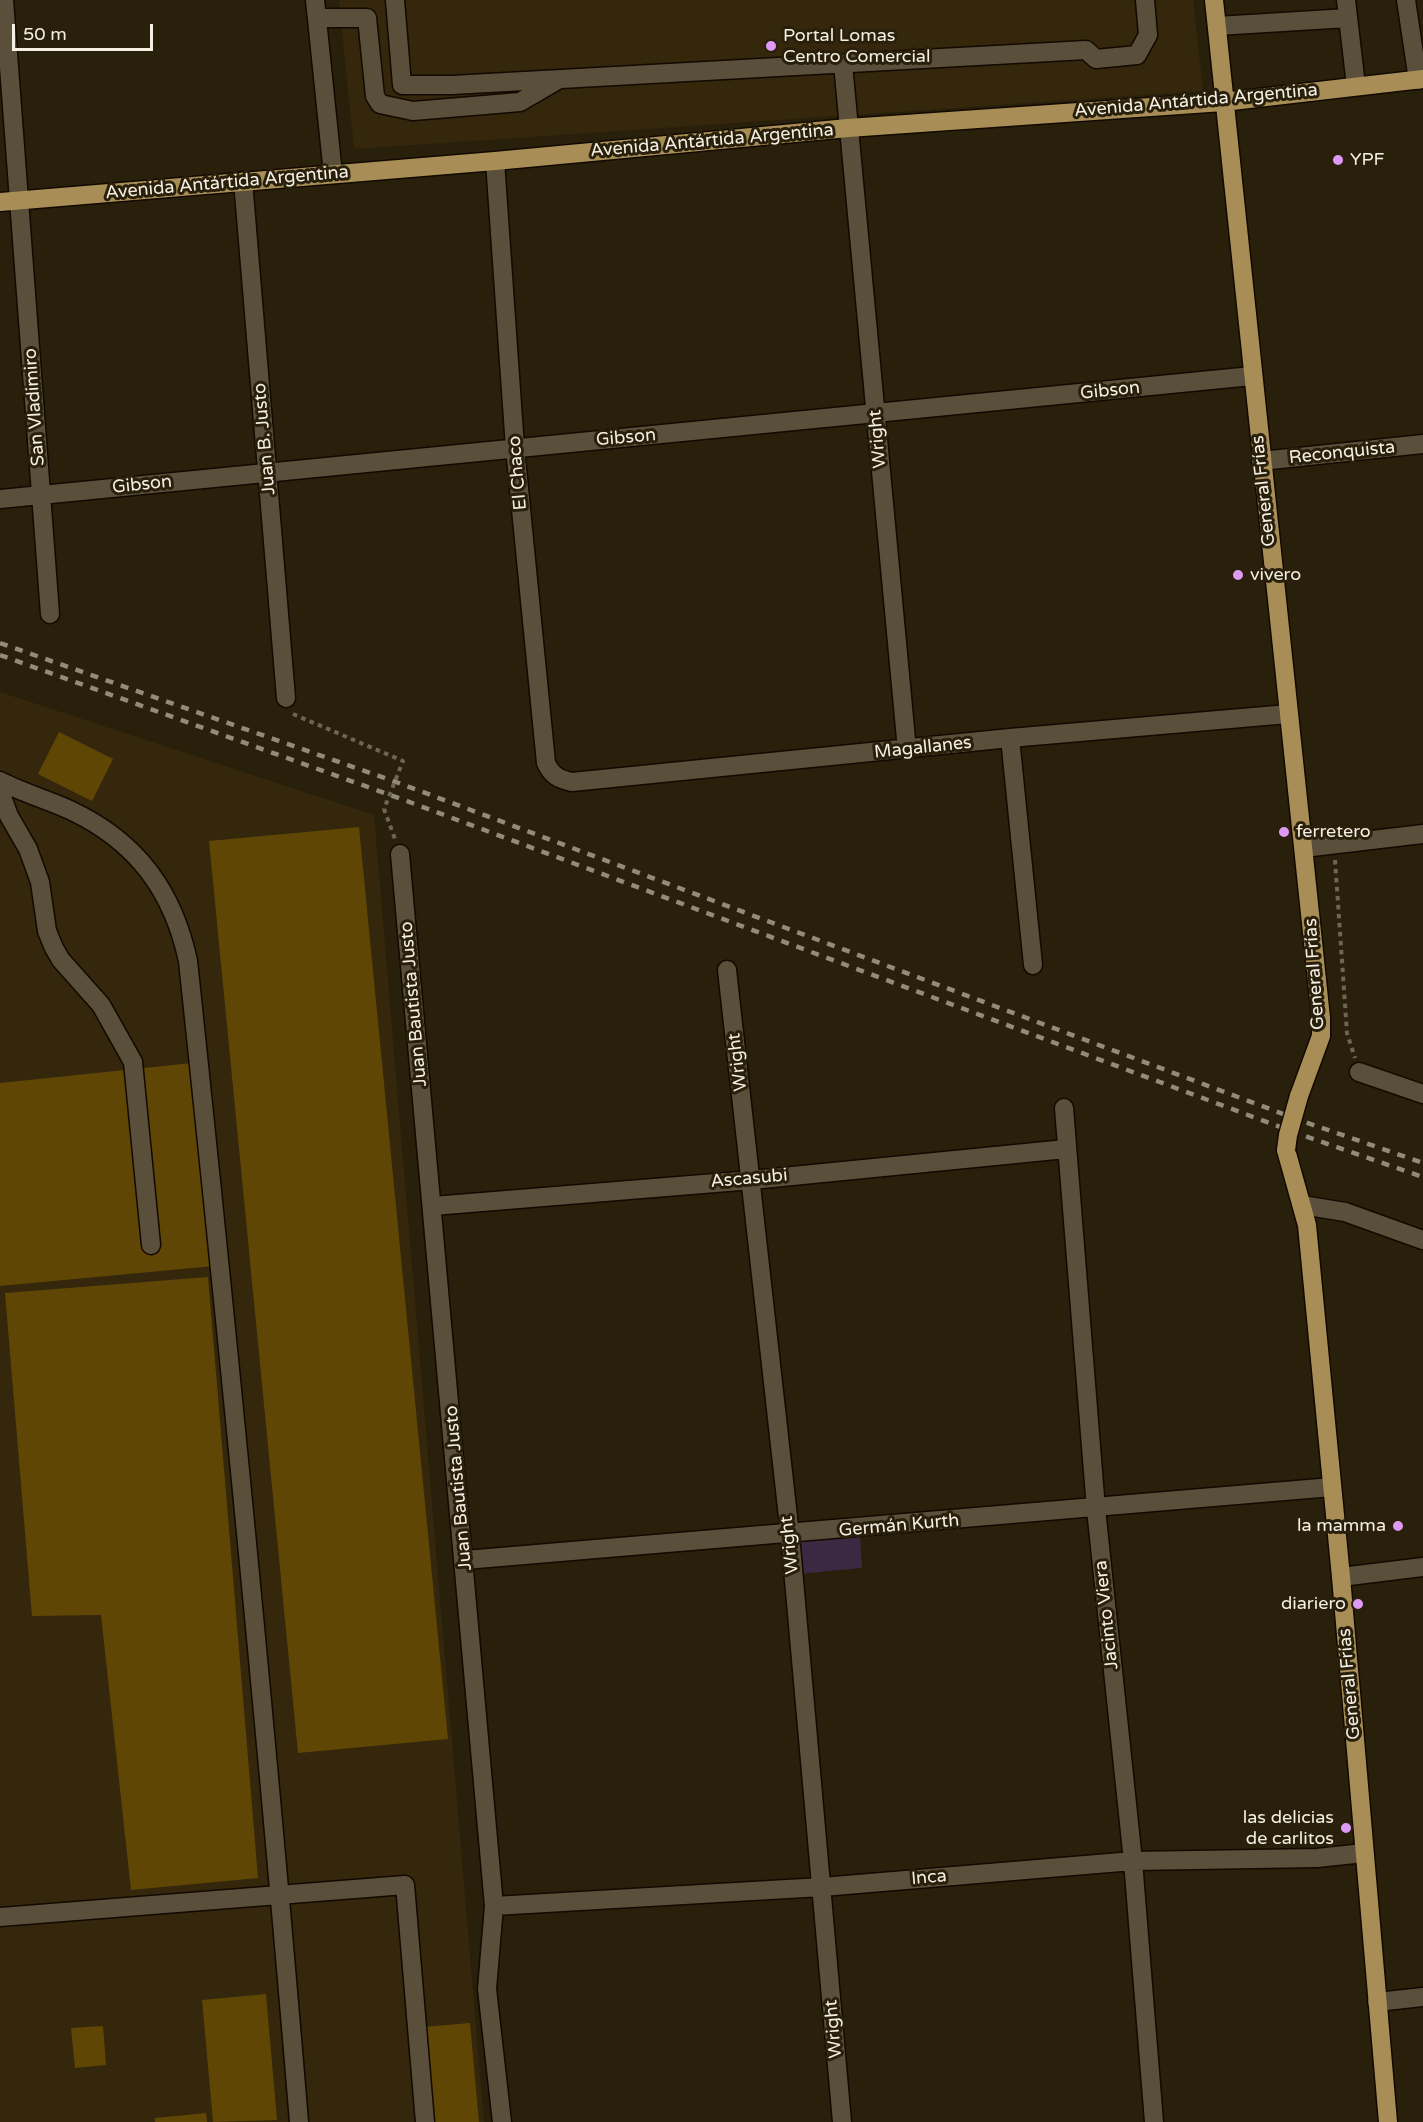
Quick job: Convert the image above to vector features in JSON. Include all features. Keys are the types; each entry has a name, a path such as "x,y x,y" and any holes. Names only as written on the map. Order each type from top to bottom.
{"main road":[{"name":"General Frías","path":"1214,0 1321,1018 1320,1036 1287,1135 1286,1150 1307,1225 1341,1577 1388,2122"},
{"name":"Avenida Antártida Argentina","path":"0,202 495,161 848,128 1223,102 1421,80"}],"street":[{"name":"San Vladimiro","path":"4,0 50,614"},
{"path":"395,0 402,84 560,79 1086,50 1096,59 1137,55 1148,35 1144,0"},
{"path":"1406,0 1421,80"},
{"path":"333,174 316,9 367,9 375,96 380,105 413,111 520,102 560,79"},
{"path":"1217,26 1347,9 1356,86"},
{"name":"Wright","path":"843,64 907,750"},
{"name":"El Chaco","path":"495,161 515,448 546,763 551,773 558,778"},
{"name":"Juan B. Justo","path":"243,181 286,698"},
{"name":"Gibson","path":"0,500 1252,376"},
{"name":"Reconquista","path":"1261,461 1423,444"},
{"name":"Magallanes","path":"558,778 572,782 1010,738 1288,714"},
{"path":"1010,738 1034,965"},
{"path":"0,782 9,816 28,849 40,882 47,931 54,948 61,960 101,1005 133,1062 151,1245"},
{"path":"0,782 73,811 107,831 137,855 162,889 181,926 188,961 222,1285 299,2122"},
{"path":"1304,848 1423,834"},
{"name":"Juan Bautista Justo","path":"400,854 465,1560 494,1906 487,1989 502,2122"},
{"name":"Wright","path":"727,970 752,1179 789,1535 842,2122"},
{"path":"1359,1072 1423,1094"},
{"name":"Jacinto Viera","path":"1064,1108 1096,1509 1132,1861 1154,2122"},
{"name":"Ascasubi","path":"433,1206 1066,1149"},
{"path":"1302,1205 1345,1212 1423,1240"},
{"name":"Germán Kurth","path":"465,1560 789,1535 1332,1487"},
{"path":"1341,1577 1423,1568"},
{"name":"Inca","path":"494,1906 822,1887 1132,1861 1317,1858 1364,1853"},
{"path":"0,1917 405,1885 425,2122"},
{"path":"1377,2002 1423,1997"}],"path":[{"path":"286,698 294,716 403,760 384,809 400,854"},
{"path":"1334,844 1347,1033 1359,1072"}],"shaded area":[{"name":"Portal Lomas Centro Comercial","path":"339,0 1193,0 1203,91 354,149"},
{"path":"0,692 374,815 484,2122 0,2122"},
{"path":"860,1537 862,1568 798,1574 795,1542"}],"building":[{"path":"59,732 113,759 92,801 38,774"},
{"path":"359,827 448,1739 298,1753 209,841"},
{"path":"192,1063 214,1266 0,1286 0,1083"},
{"path":"208,1277 258,1878 131,1890 101,1615 32,1616 5,1293"},
{"path":"266,1994 277,2120 213,2122 202,2000"},
{"path":"470,2023 479,2122 432,2122 423,2027"},
{"path":"103,2026 106,2065 75,2068 71,2028"},
{"path":"206,2113 207,2122 155,2122 155,2118"}],"railway":[{"path":"0,643 396,782 1302,1121 1423,1163"},
{"path":"0,655 404,800 1299,1134 1423,1177"}],"place":[{"name":"Portal Lomas Centro Comercial","path":"771,46"},
{"name":"YPF","path":"1338,160"},
{"name":"vivero","path":"1238,575"},
{"name":"ferretero","path":"1284,832"},
{"name":"la mamma","path":"1398,1526"},
{"name":"diariero","path":"1358,1604"},
{"name":"las delicias de carlitos","path":"1346,1828"}]}
